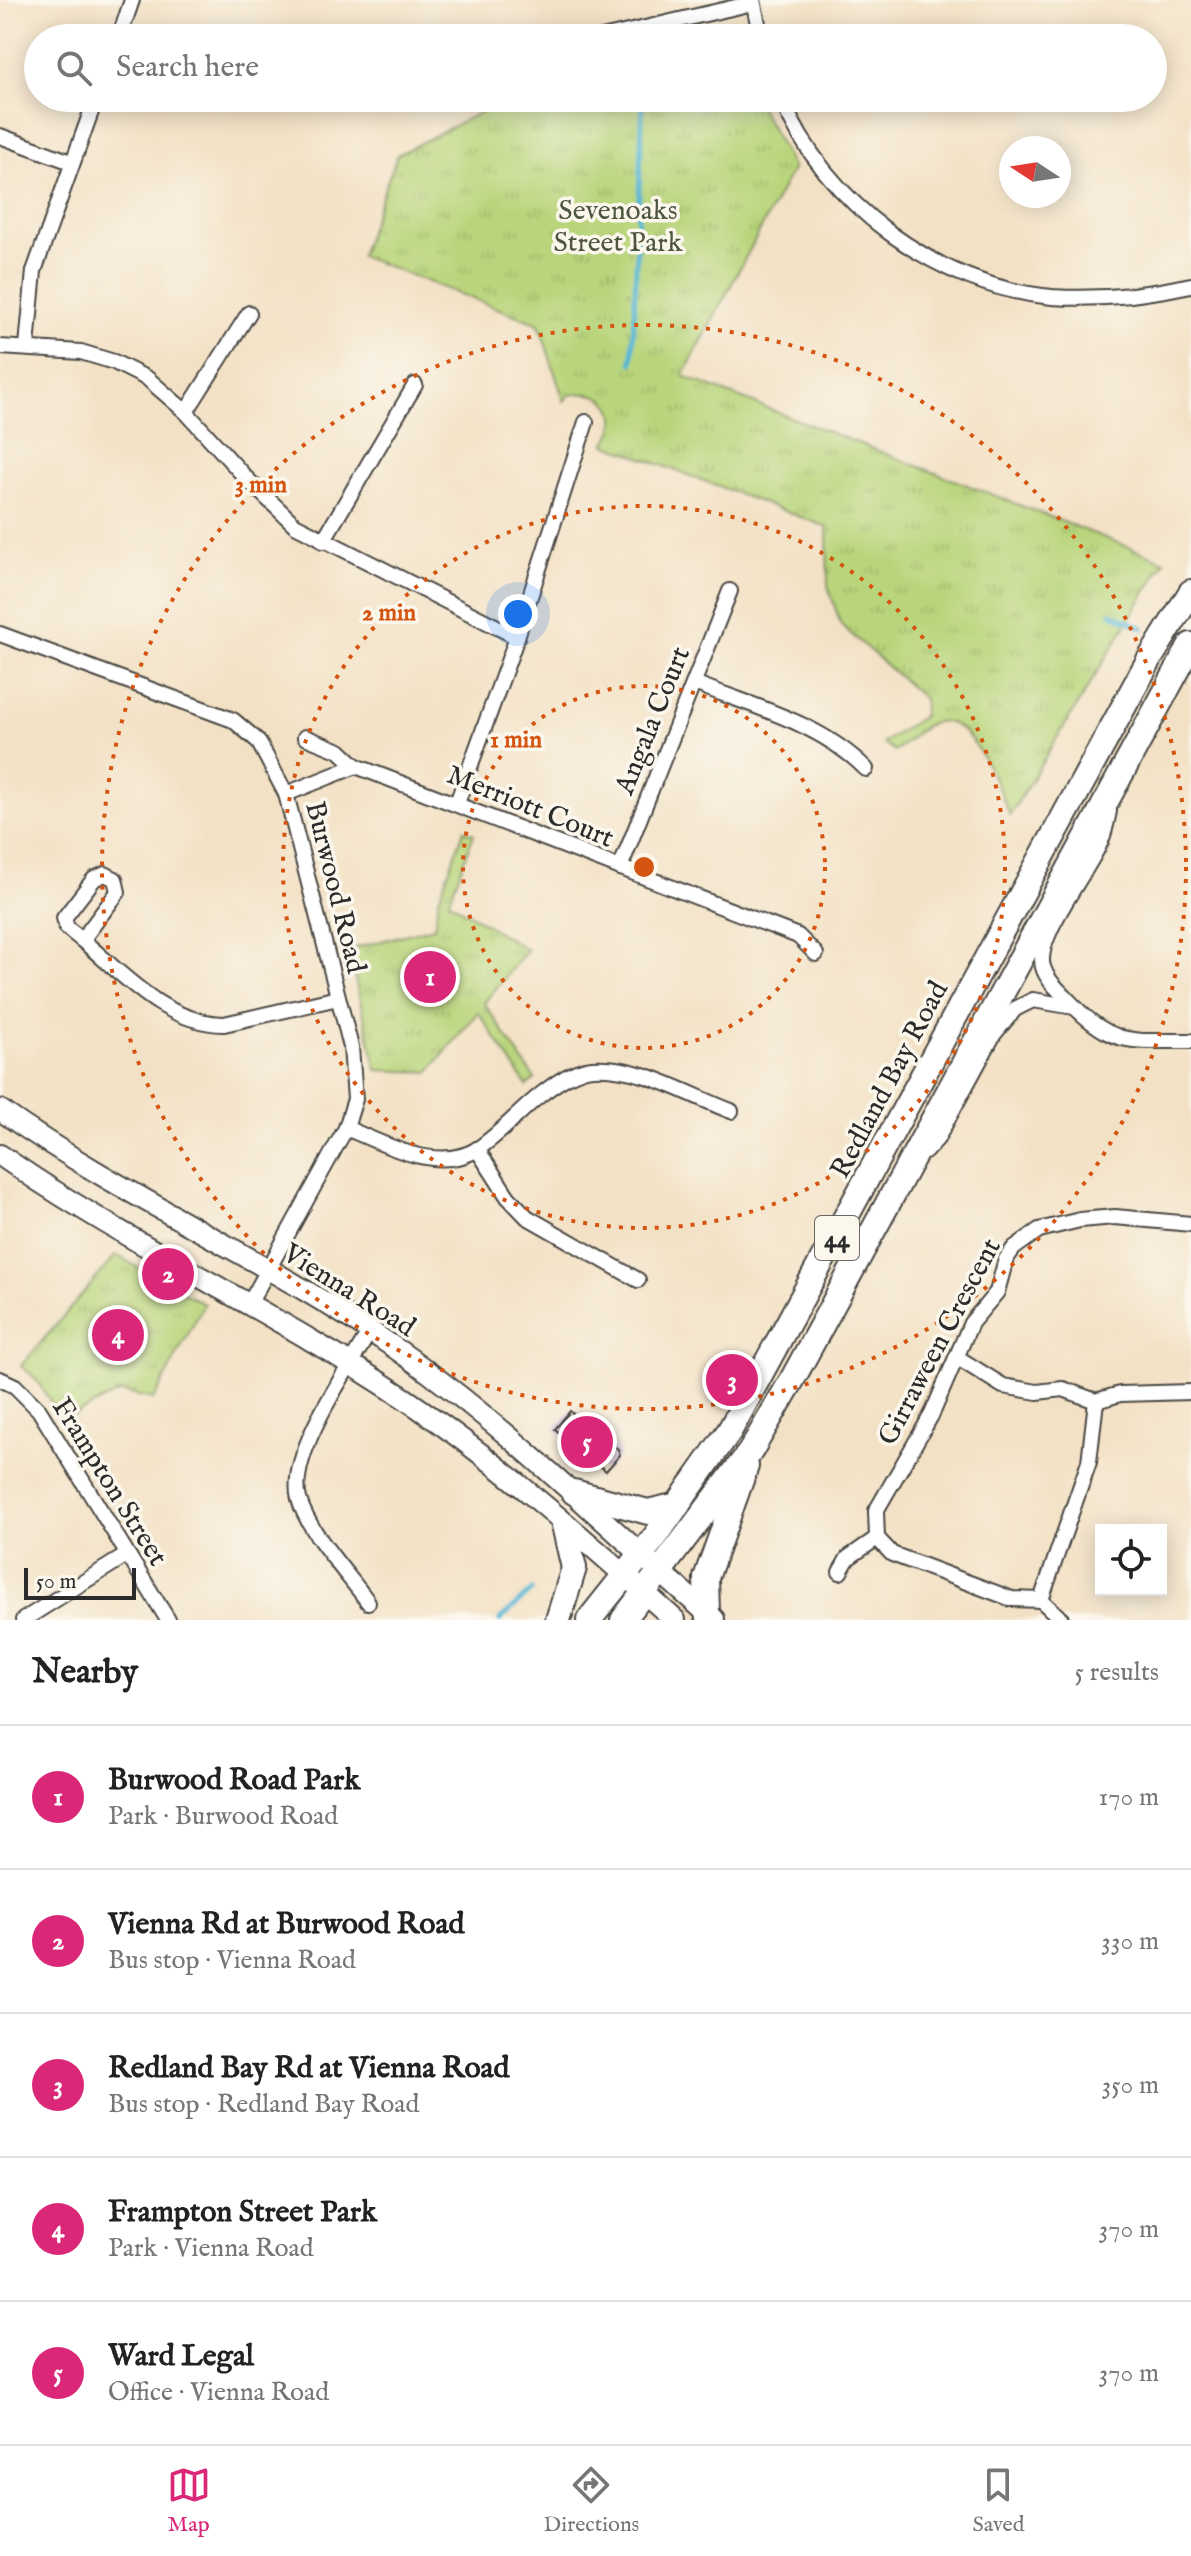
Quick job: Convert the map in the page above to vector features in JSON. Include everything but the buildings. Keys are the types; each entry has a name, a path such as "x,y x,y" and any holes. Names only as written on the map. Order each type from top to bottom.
{"main road":[{"name":"Redland Bay Road","path":"589,1620 625,1577 730,1430 780,1344 1142,672 1191,592"},
{"name":"Redland Bay Road","path":"623,1620 750,1452 1191,645"},
{"name":"Vienna Road","path":"0,1110 84,1166 370,1331 457,1395 574,1492 711,1616"},
{"path":"0,1155 58,1196 351,1365 443,1428 564,1525 675,1620"},
{"path":"711,1616 706,1578 738,1496 750,1452"},
{"path":"574,1492 648,1512 678,1505"},
{"path":"558,1620 574,1568 564,1525"}],"street":[{"path":"124,24 132,0"},
{"path":"661,24 753,2 758,24"},
{"path":"27,346 34,271 91,112"},
{"path":"789,112 821,169 857,208 955,271 1000,286 1050,297 1109,297 1191,285"},
{"path":"0,136 71,162"},
{"path":"186,412 249,313"},
{"path":"0,347 27,346 81,352 114,362 148,379 186,412 271,505 323,541 517,637"},
{"path":"323,541 415,385"},
{"path":"457,803 517,637 586,422"},
{"name":"Angala Court","path":"620,868 730,591"},
{"name":"Burwood Road","path":"0,634 233,720 258,741 286,794 356,1073 355,1099 346,1128 248,1306"},
{"path":"694,683 820,733 847,750 866,769"},
{"name":"Merriott Court","path":"305,737 340,751 356,766 798,936 816,954"},
{"path":"286,794 356,766"},
{"path":"1115,783 1102,839 1041,956 1047,977 1074,1007 1119,1038 1152,1044 1191,1041"},
{"path":"82,940 118,892 118,884 111,875 94,879 66,913 65,925 82,940 158,1004 183,1018 224,1024 338,998"},
{"path":"896,1185 937,1139 1004,1020 1033,1000 1074,1007"},
{"path":"346,1128 391,1147 437,1158 477,1149 558,1081 590,1068 624,1069 731,1111"},
{"path":"477,1149 508,1197 527,1217 638,1280"},
{"name":"Girraween Crescent","path":"877,1538 874,1524 882,1498 932,1414 971,1323 997,1292 1006,1259 1024,1239 1039,1230 1080,1220 1115,1217 1191,1224"},
{"path":"368,1602 309,1519 300,1501 297,1479 307,1446 370,1331"},
{"path":"958,1358 1003,1386 1037,1392 1063,1389 1096,1401 1120,1394 1191,1392"},
{"name":"Frampton Street","path":"0,1379 15,1386 39,1410 125,1556 168,1620"},
{"path":"1041,1600 1089,1462 1096,1401"},
{"path":"840,1572 848,1558 877,1538 892,1554 1012,1599 1041,1600 1062,1620"},
{"path":"23,1620 125,1556"}],"green space":[{"name":"Sevenoaks Street Park","path":"481,112 763,112 793,168 683,376 1165,561 1010,815 980,753 958,727 944,722 930,724 895,751 883,743 923,716 924,699 841,625 828,586 827,527 605,444 614,422 609,404 582,393 569,395 564,401 539,324 360,256 397,155"},
{"path":"464,830 474,834 449,901 527,950 484,1003 535,1079 527,1086 478,1012 429,1072 377,1070 348,950 434,927 439,898"},
{"path":"116,1255 204,1304 154,1399 120,1392 63,1420 35,1378 21,1366"}],"waterway":[{"path":"632,363 642,112"},
{"path":"1111,613 1143,628"},
{"path":"500,1620 532,1590"}],"place":[{"name":"Burwood Road Park","path":"430,977"},
{"name":"Vienna Rd at Burwood Road","path":"168,1274"},
{"name":"Frampton Street Park","path":"118,1335"},
{"name":"Redland Bay Rd at Vienna Road","path":"732,1380"},
{"name":"Ward Legal","path":"587,1442"}]}
